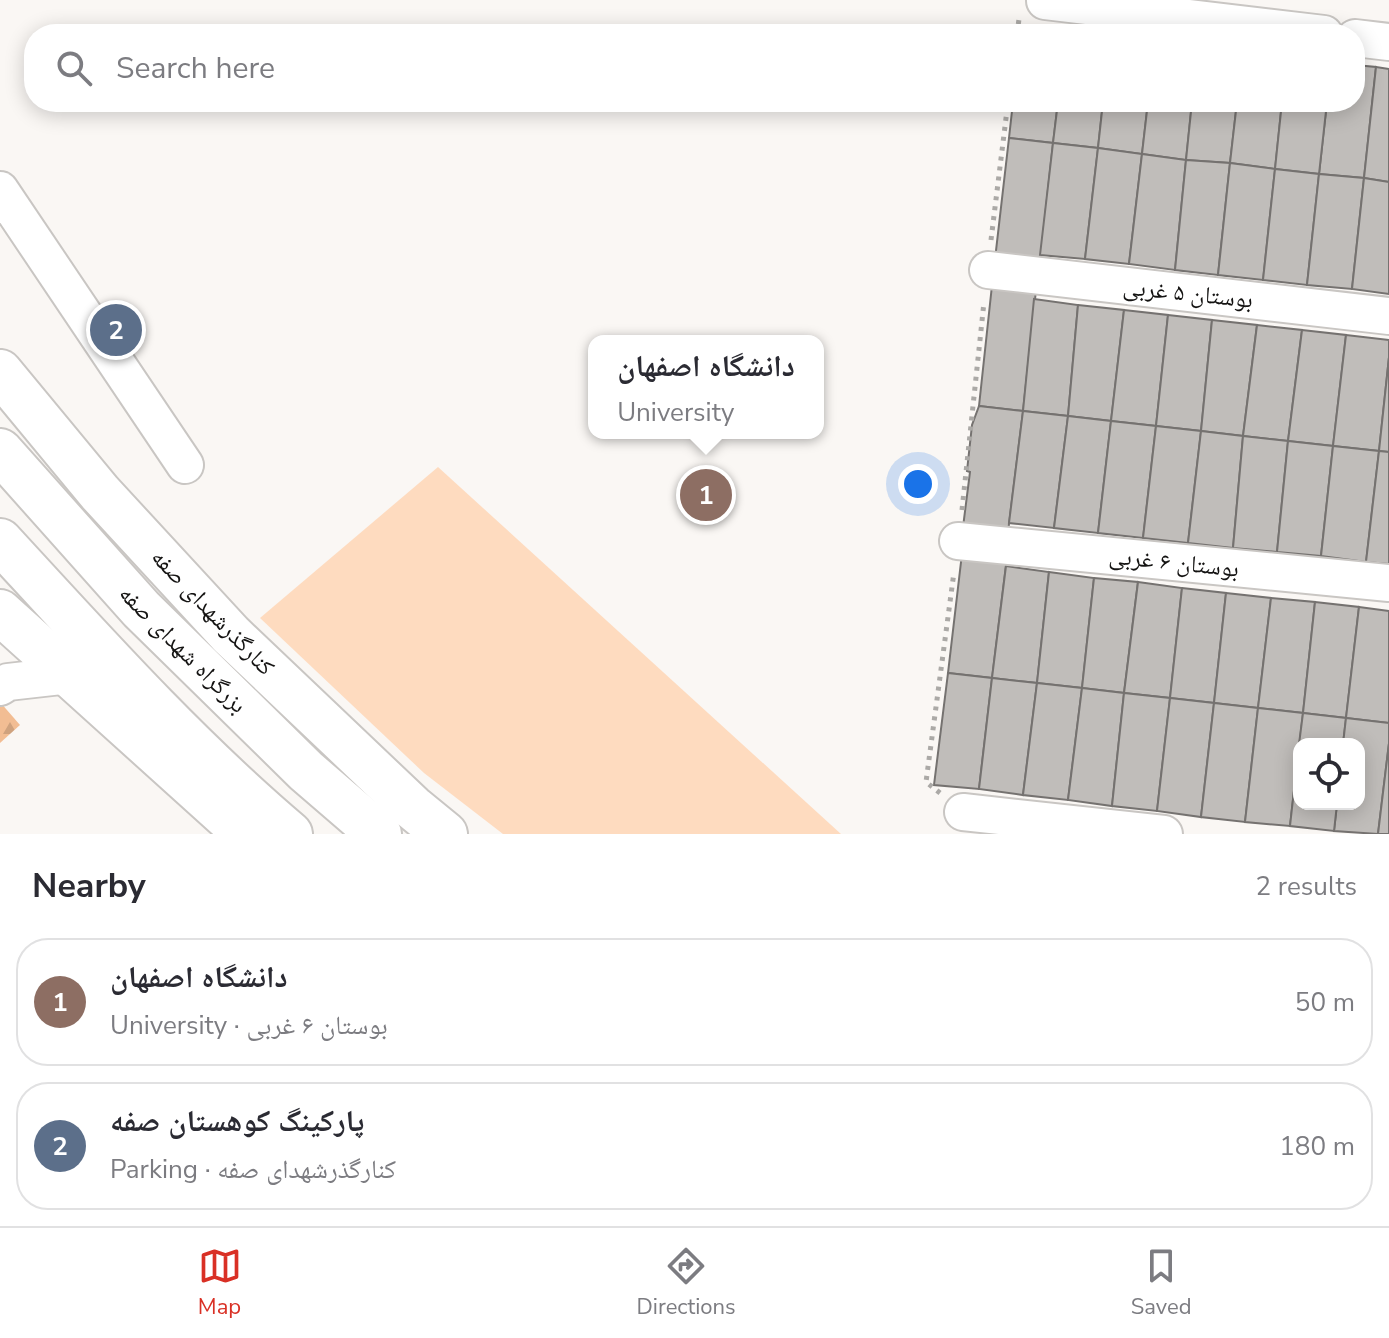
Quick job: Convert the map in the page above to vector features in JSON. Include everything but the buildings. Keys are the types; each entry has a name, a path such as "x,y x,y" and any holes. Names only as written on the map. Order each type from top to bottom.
{"main road":[{"name":"کنارگذرشهدای صفه","path":"0,372 100,493 231,635 412,807 445,834"},
{"name":"بزرگراه شهدای صفه","path":"0,451 141,609 306,771 379,834"},
{"path":"0,541 151,704 290,834"},
{"path":"0,612 246,834"}],"street":[{"path":"1045,0 1239,24"},
{"path":"1365,39 1389,42"},
{"path":"0,190 185,465"},
{"name":"بوستان ۵ غربی","path":"988,270 1389,316"},
{"name":"بوستان ۶ غربی","path":"958,541 1389,583"},
{"path":"0,687 8,682 70,675"},
{"path":"963,812 1143,833"}],"path":[{"path":"926,782 958,541 1007,112"}],"green space":[{"path":"0,702 20,725 0,743"}],"shaded area":[{"path":"438,467 841,834 503,834 424,773 260,618"}],"place":[{"name":"پارکینگ کوهستان صفه","path":"116,330"},
{"name":"دانشگاه اصفهان","path":"706,495"}]}
